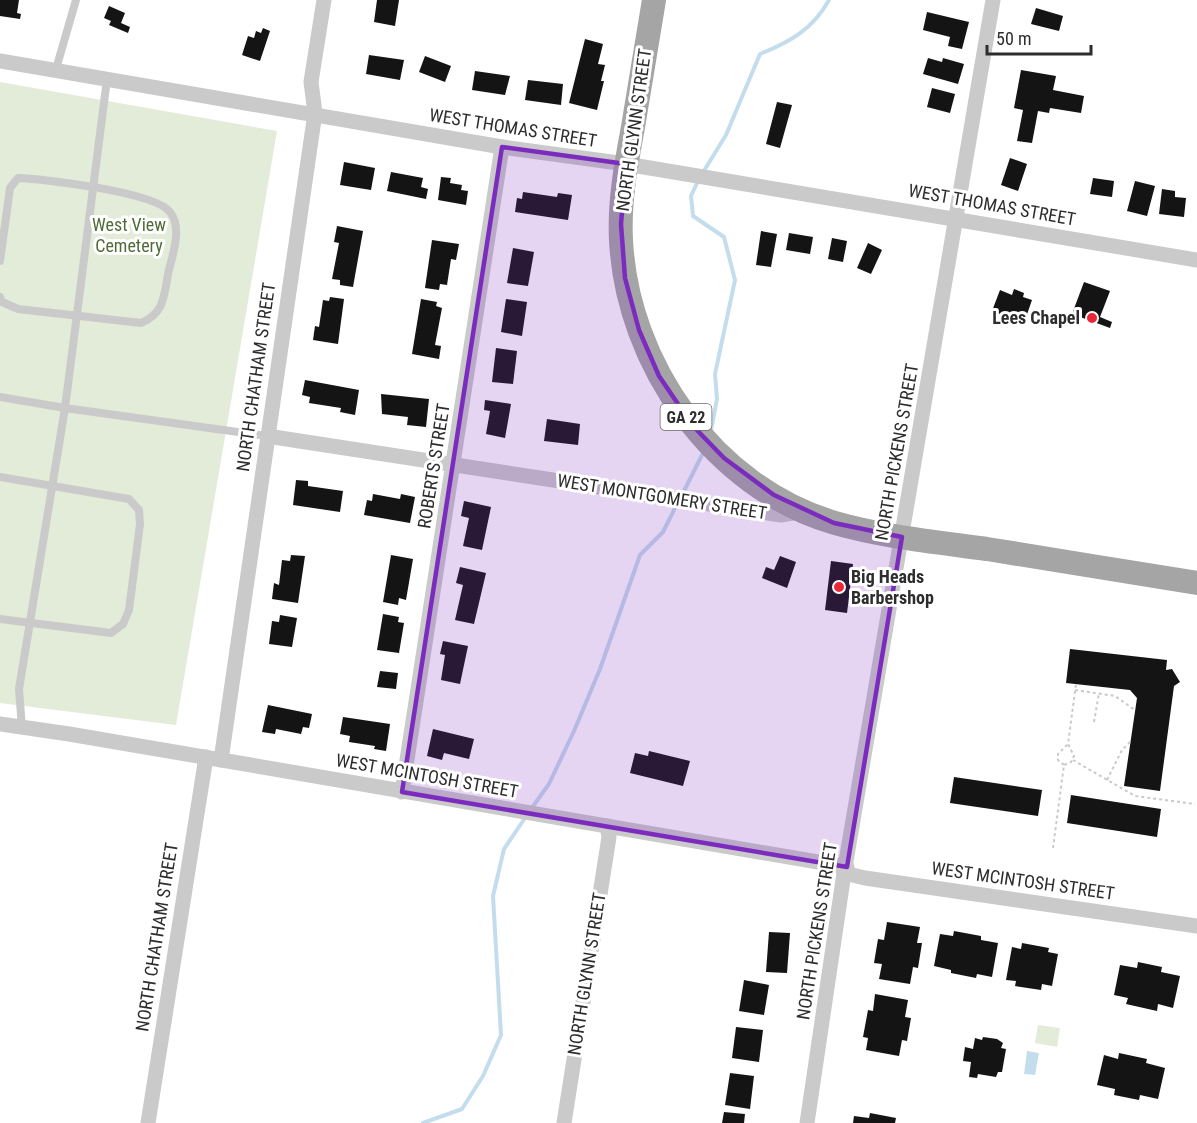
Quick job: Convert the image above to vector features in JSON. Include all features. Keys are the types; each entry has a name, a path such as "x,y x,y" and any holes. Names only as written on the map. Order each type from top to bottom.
{"main road":[{"name":"NORTH GLYNN STREET","path":"654,0 626,164 621,224 625,278 639,330 659,376 693,426 724,458 757,484 805,511"},
{"name":"WEST MONTGOMERY STREET","path":"805,511 834,523 902,537 1197,583"}],"street":[{"name":"NORTH CHATHAM STREET","path":"222,760 315,113 311,82 324,0"},
{"name":"NORTH PICKENS STREET","path":"807,1123 846,870 958,219 993,0"},
{"name":"WEST THOMAS STREET","path":"0,61 315,113 502,147 626,164 1197,260"},
{"name":"ROBERTS STREET","path":"402,792 502,147"},
{"name":"WEST MONTGOMERY STREET","path":"267,436 781,515 805,511"},
{"name":"WEST MCINTOSH STREET","path":"0,724 607,826 846,870 865,878 1197,926"},
{"name":"NORTH CHATHAM STREET","path":"147,1123 206,757"},
{"name":"NORTH GLYNN STREET","path":"564,1123 609,837 607,826"}],"lane":[{"path":"56,69 76,0"},
{"path":"22,728 19,689 65,408 107,78"},
{"path":"0,261 10,188 18,178 93,188 159,202 171,212 177,227 163,301 155,317 141,323 18,309 2,302 0,297"},
{"path":"0,397 267,436"},
{"path":"0,477 129,499 139,510 140,524 129,610 123,624 111,633 0,619"}],"path":[{"path":"1064,765 1074,756 1068,744 1076,684"},
{"path":"1075,690 1121,698 1135,710"},
{"path":"1094,722 1099,693"},
{"path":"1107,780 1122,750 1131,741"},
{"path":"1064,765 1058,760 1058,754 1068,744"},
{"path":"1072,760 1135,796 1195,804"},
{"path":"1053,848 1064,765"}],"highlighted area":[{"path":"502,147 626,164 621,224 625,278 639,330 659,376 693,426 724,458 774,495 834,523 902,537 847,867 402,792"}],"green space":[{"name":"West View Cemetery","path":"0,82 277,131 176,725 0,703"},
{"path":"1038,1025 1060,1028 1057,1047 1035,1043"}],"water":[{"path":"1027,1051 1039,1053 1035,1075 1024,1074"}],"building":[{"path":"0,0 19,0 17,13 21,14 20,19 0,16"},
{"path":"377,0 399,0 395,26 374,22"},
{"path":"109,6 125,13 121,23 130,27 128,33 109,25 111,21 104,18"},
{"path":"1036,8 1063,16 1059,31 1031,24"},
{"path":"927,12 969,22 962,49 948,46 950,37 923,30"},
{"path":"263,28 270,31 260,61 242,55 248,36 254,38 256,31 261,33"},
{"path":"585,39 603,44 598,64 605,65 601,81 604,81 597,110 569,103"},
{"path":"369,55 404,60 400,80 366,74"},
{"path":"425,56 451,66 445,82 419,72"},
{"path":"928,58 942,62 943,58 964,64 958,84 923,74"},
{"path":"1021,70 1056,76 1053,90 1084,96 1081,113 1050,108 1049,113 1038,111 1032,143 1017,141 1023,110 1014,108"},
{"path":"475,71 510,76 505,95 472,90"},
{"path":"528,80 563,84 561,105 525,100"},
{"path":"932,88 955,94 950,113 927,107"},
{"path":"777,102 792,105 780,148 766,144"},
{"path":"1010,158 1027,164 1018,191 1001,185"},
{"path":"344,162 375,168 371,190 340,185"},
{"path":"391,172 423,178 421,187 428,189 426,199 387,191"},
{"path":"441,177 451,178 450,183 462,185 461,190 468,191 466,205 438,200"},
{"path":"1093,178 1114,181 1112,197 1090,194"},
{"path":"1135,181 1155,186 1147,216 1127,211"},
{"path":"1162,189 1175,191 1175,197 1186,198 1184,217 1159,214"},
{"path":"523,192 557,197 558,193 572,195 568,220 515,212 517,198 522,199"},
{"path":"337,226 363,231 353,287 340,285 340,280 332,279 339,243 334,242"},
{"path":"761,231 777,234 771,267 756,265"},
{"path":"789,233 813,237 810,254 786,250"},
{"path":"832,238 847,241 843,262 828,259"},
{"path":"432,240 459,244 456,260 451,259 447,285 440,284 439,290 425,288"},
{"path":"868,243 882,250 871,274 857,268"},
{"path":"513,248 534,252 528,286 507,283"},
{"path":"1084,282 1110,291 1100,317 1112,322 1110,328 1072,314"},
{"path":"1014,289 1024,293 1023,297 1032,300 1024,323 992,311 1000,290 1012,295"},
{"path":"330,297 344,299 338,344 313,340 315,326 319,327 323,300 329,301"},
{"path":"421,299 437,302 436,306 442,308 435,345 441,346 439,359 412,354"},
{"path":"506,299 527,302 522,336 501,332"},
{"path":"496,348 517,351 513,384 492,382"},
{"path":"305,380 359,390 355,415 340,412 341,408 309,403 310,397 302,395"},
{"path":"381,394 429,399 426,427 407,425 408,417 382,414"},
{"path":"485,400 511,404 505,438 486,434 490,411 484,410"},
{"path":"547,419 580,424 578,445 544,441"},
{"path":"296,480 308,481 308,486 343,491 340,512 293,505"},
{"path":"373,494 400,499 401,494 415,497 410,523 364,515 367,500 372,501"},
{"path":"464,501 491,507 482,550 463,546 469,518 461,516"},
{"path":"291,555 305,556 298,603 272,599 274,583 279,585 282,560 290,561"},
{"path":"391,555 413,559 406,600 399,598 398,605 383,602"},
{"path":"780,556 796,562 787,588 762,578 766,567 774,570"},
{"name":"Big Heads Barbershop","path":"831,561 853,564 847,613 825,610"},
{"path":"460,567 486,573 474,624 455,620 463,585 456,583"},
{"path":"383,614 399,617 398,622 404,623 399,653 377,650"},
{"path":"280,615 297,618 292,647 269,644 272,621 279,622"},
{"path":"443,641 468,646 460,684 441,680 445,655 440,654"},
{"path":"1070,649 1167,660 1166,670 1172,669 1180,682 1174,686 1160,791 1124,786 1137,698 1130,690 1066,683"},
{"path":"380,671 398,673 396,689 377,687"},
{"path":"268,705 312,714 309,728 303,727 301,734 276,729 275,734 262,732"},
{"path":"343,717 390,724 386,751 374,749 375,746 349,742 350,736 340,734"},
{"path":"433,729 474,739 469,759 444,753 442,760 427,756"},
{"path":"649,751 690,761 683,786 630,773 635,753 648,756"},
{"path":"954,777 1042,790 1038,816 950,803"},
{"path":"1071,795 1161,809 1157,837 1067,823"},
{"path":"887,922 920,927 917,943 922,943 918,968 913,967 910,984 879,979 882,964 874,963 878,939 884,940"},
{"path":"954,931 981,936 981,940 998,943 992,977 977,974 976,978 951,973 951,970 934,966 940,934 953,936"},
{"path":"769,932 790,933 787,973 766,972"},
{"path":"1022,943 1049,948 1048,952 1058,954 1052,986 1042,984 1041,990 1015,986 1016,981 1006,980 1012,947 1021,949"},
{"path":"1138,962 1162,967 1161,972 1180,976 1173,1008 1158,1004 1157,1011 1126,1004 1128,998 1114,995 1120,965 1137,968"},
{"path":"744,980 769,985 764,1015 739,1011"},
{"path":"875,994 908,1000 905,1017 911,1018 907,1041 902,1040 899,1056 866,1050 868,1038 863,1037 868,1010 873,1011"},
{"path":"736,1027 763,1030 759,1062 732,1058"},
{"path":"983,1037 997,1039 1003,1043 1001,1048 1006,1049 1002,1072 998,1072 996,1077 978,1074 977,1078 969,1077 971,1062 963,1061 965,1047 973,1049 975,1038 982,1040"},
{"path":"1119,1053 1147,1059 1146,1063 1165,1068 1158,1099 1140,1095 1139,1100 1114,1095 1115,1089 1097,1085 1104,1055 1118,1059"},
{"path":"730,1073 754,1076 750,1109 725,1105"},
{"path":"724,1112 745,1114 744,1123 722,1123"},
{"path":"870,1113 896,1118 895,1123 853,1123 854,1116 869,1118"}],"waterway":[{"path":"702,174 726,135 760,54 781,45 808,27 829,0"},
{"path":"698,181 691,196 693,216 724,237 735,280 715,374 717,399 711,430"},
{"path":"682,495 704,451"},
{"path":"531,809 549,784 574,731 600,669 640,555 663,532 678,502"},
{"path":"423,1123 462,1109 483,1076 501,1035 493,896 504,849 527,815"}],"place":[{"name":"Lees Chapel","path":"1092,318"},
{"name":"Big Heads Barbershop","path":"839,587"}]}
